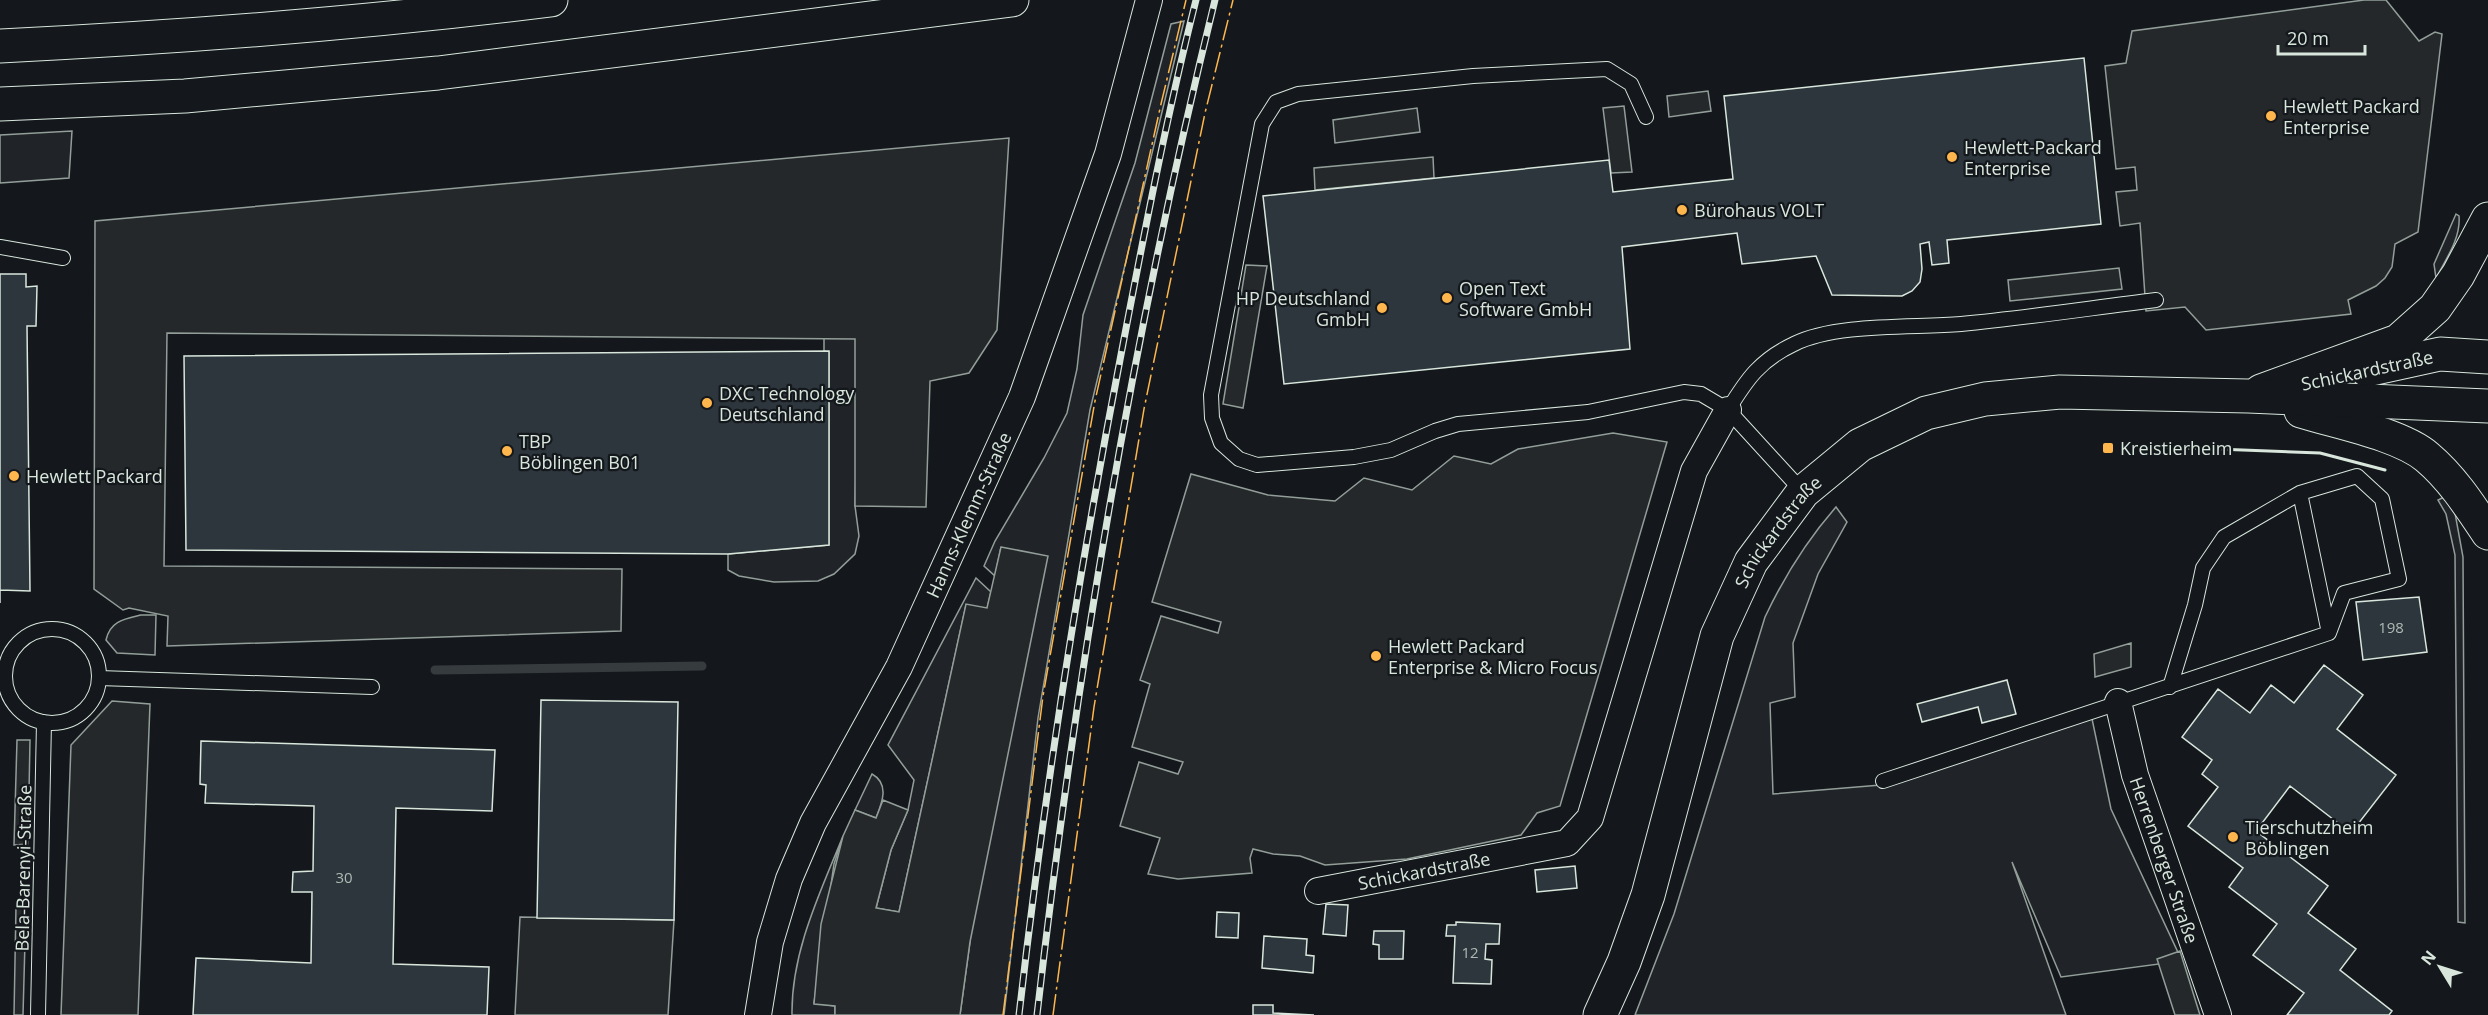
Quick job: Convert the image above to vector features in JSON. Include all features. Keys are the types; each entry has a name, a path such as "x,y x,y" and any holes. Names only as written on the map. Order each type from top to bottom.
{"main road":[{"path":"0,45 97,41 443,14 551,0"},
{"path":"0,104 185,96 438,73 1012,0"},
{"path":"2248,396 2398,341 2434,308 2458,275 2488,219"},
{"name":"Schickardstraße","path":"2248,396 2439,354 2488,357"},
{"name":"Schickardstraße","path":"1600,1015 1624,962 1648,896 1718,636 1751,562 1803,492 1860,445 1926,413 1985,399 2060,392 2248,396 2488,406"},
{"path":"2248,396 2380,434 2413,447 2427,456 2461,492 2488,533"}],"street":[{"name":"Hanns-Klemm-Straße","path":"758,1015 770,942 789,879 813,823 899,667 1022,397 1108,154 1147,10"},
{"name":"Schickardstraße","path":"1318,891 1567,843 1590,818 1694,471 1728,410"},
{"name":"Herrenberger Straße","path":"2118,702 2135,775 2218,1015"}],"lane":[{"path":"1646,117 1631,84 1607,69 1473,76 1298,94 1276,102 1262,124 1211,395 1212,418 1221,443 1239,459 1257,465 1354,457 1391,450 1458,424 1587,412 1684,392 1701,394 1728,410 1803,492"},
{"path":"0,247 63,258"},
{"path":"1728,410 1748,376 1763,364 1796,342 1829,332 1960,324 2156,300"},
{"path":"2170,687 2195,605 2203,568 2224,537 2300,493 2357,476 2382,499 2399,579 2344,593 2329,633"},
{"path":"2300,493 2329,633"},
{"path":"51,629 67,631 81,639 92,651 99,678 93,698 79,714 67,720 44,722 25,714 14,703 7,690 5,674 9,655 24,638 37,631 51,629"},
{"path":"1883,781 2329,633"},
{"path":"99,678 372,687"},
{"name":"Bela-Barenyi-Straße","path":"38,1015 44,722"}],"shaded area":[{"name":"Hewlett Packard Enterprise","path":"2364,0 2386,0 2419,41 2435,32 2442,34 2418,232 2395,244 2392,267 2385,278 2376,286 2348,300 2351,314 2206,330 2185,307 2146,311 2140,223 2120,226 2116,192 2137,190 2135,167 2116,169 2105,66 2126,63 2132,31"},
{"path":"1184,21 1090,410 1038,718 1004,1015 960,1015 970,942 1001,547 995,576 984,566 995,541 1044,458 1067,413 1077,369 1083,315 1135,163 1171,24"},
{"path":"1708,91 1711,111 1669,117 1667,96"},
{"path":"1624,106 1632,172 1611,173 1603,108"},
{"path":"1417,108 1420,132 1335,143 1333,120"},
{"path":"72,131 69,178 0,183 0,135"},
{"path":"1009,138 997,330 969,373 930,381 926,507 855,506 855,339 167,333 164,566 622,569 621,631 167,646 168,616 129,608 123,610 94,589 95,221"},
{"path":"1433,157 1434,178 1315,190 1314,168"},
{"path":"864,198 855,506 859,536 855,554 834,574 818,581 774,582 739,576 728,570 728,554 829,545 829,352 824,351 824,326"},
{"path":"2456,214 2459,216 2458,232 2436,278 2434,264"},
{"path":"1246,265 1267,266 1243,408 1223,404"},
{"path":"2119,268 2122,289 2010,301 2008,280"},
{"name":"Hewlett Packard Enterprise & Micro Focus","path":"1613,433 1667,442 1560,806 1537,813 1521,835 1407,859 1325,865 1300,856 1273,854 1253,849 1250,858 1252,873 1178,879 1148,874 1160,838 1120,826 1139,762 1178,774 1183,762 1132,747 1150,684 1140,680 1161,616 1218,633 1221,622 1152,602 1191,474 1268,495 1335,501 1364,478 1412,490 1454,456 1491,464 1518,449"},
{"path":"2446,496 2455,513 2463,557 2465,923 2458,922 2455,555 2446,514 2438,500"},
{"path":"1836,507 1847,522 1818,574 1793,643 1795,697 1770,703 1773,794 1893,784 2091,714 2111,809 2182,961 2061,977 2012,862 2066,1015 1635,1015 1674,914 1765,617 1797,559 1815,532"},
{"path":"1001,547 1048,556 970,942 960,1015 835,1015 835,1006 814,1004 821,924 843,836 855,810 876,818 883,800 908,810 891,850 876,908 899,912 966,604 987,608"},
{"path":"976,578 991,592 987,609 966,605 899,912 876,908 891,850 908,810 914,780 888,745"},
{"path":"141,615 156,615 155,655 117,653 106,640 111,629 119,622"},
{"path":"2131,643 2131,667 2095,677 2094,654"},
{"path":"112,701 150,704 138,1015 61,1015 71,745"},
{"path":"17,740 30,740 28,844 14,845"},
{"path":"872,774 878,778 883,788 876,818 855,810"},
{"path":"843,836 834,864 814,1003 835,1006 835,1015 792,1015 796,968 808,923"},
{"path":"26,905 23,1015 14,1015 16,906"},
{"path":"520,917 674,920 668,1015 515,1015"},
{"path":"2180,951 2200,1015 2175,1015 2157,959"}],"building":[{"name":"Bürohaus VOLT","path":"2084,58 2101,224 1947,240 1949,263 1932,265 1929,242 1920,244 1922,269 1920,282 1912,291 1902,296 1832,295 1816,256 1742,264 1737,233 1622,247 1630,349 1284,384 1263,196 1609,160 1613,192 1733,179 1724,96"},
{"name":"Hewlett Packard","path":"0,274 26,274 26,287 37,286 36,326 27,326 30,591 0,590"},
{"name":"TBP Böblingen B01","path":"829,351 829,545 728,554 186,550 184,356"},
{"path":"2419,597 2427,652 2363,660 2356,602"},
{"name":"Tierschutzheim Böblingen","path":"2324,665 2363,695 2337,729 2396,775 2351,833 2290,786 2256,831 2328,886 2308,913 2356,949 2340,970 2392,1011 2389,1015 2287,1015 2304,993 2253,955 2277,924 2229,887 2243,868 2188,826 2218,787 2202,774 2212,760 2182,737 2218,689 2250,713 2271,685 2294,703"},
{"path":"2007,680 2016,714 1982,723 1978,707 1922,722 1917,704"},
{"path":"541,700 678,702 674,920 537,918"},
{"path":"201,741 495,750 492,811 396,808 393,964 489,967 487,1015 193,1015 196,958 311,963 312,892 292,892 293,872 313,871 314,806 205,803 206,785 200,784"},
{"path":"1575,866 1577,888 1537,892 1535,870"},
{"path":"1326,904 1348,905 1346,936 1323,934"},
{"path":"1217,912 1239,913 1238,938 1216,937"},
{"path":"1456,922 1500,924 1499,944 1486,944 1485,959 1492,960 1491,984 1453,983 1455,936 1446,936 1447,925 1456,925"},
{"path":"1374,931 1404,931 1403,959 1379,959 1379,945 1373,944"},
{"path":"1264,936 1307,939 1306,955 1314,956 1313,973 1262,968"},
{"path":"1253,1005 1273,1005 1273,1013 1314,1015 1253,1015"}],"waterway":[{"path":"435,670 702,666"}],"railway":[{"path":"1019,1015 1051,768 1090,523 1146,224 1196,0"},
{"path":"1037,1015 1070,759 1110,504 1158,251 1215,0"}],"wall":[{"path":"2165,447 2320,453 2385,470"}],"power":[{"path":"1003,1015 1043,696 1095,401 1186,0"},
{"path":"1053,1015 1094,707 1144,409 1205,113 1233,0"}],"place":[{"name":"Hewlett Packard Enterprise","path":"2271,116"},
{"name":"Hewlett-Packard Enterprise","path":"1952,157"},
{"name":"Bürohaus VOLT","path":"1682,210"},
{"name":"Open Text Software GmbH","path":"1447,298"},
{"name":"HP Deutschland GmbH","path":"1382,308"},
{"name":"DXC Technology Deutschland","path":"707,403"},
{"name":"Kreistierheim","path":"2108,448"},
{"name":"TBP Böblingen B01","path":"507,451"},
{"name":"Hewlett Packard","path":"14,476"},
{"name":"Hewlett Packard Enterprise & Micro Focus","path":"1376,656"},
{"name":"Tierschutzheim Böblingen","path":"2233,837"}]}
